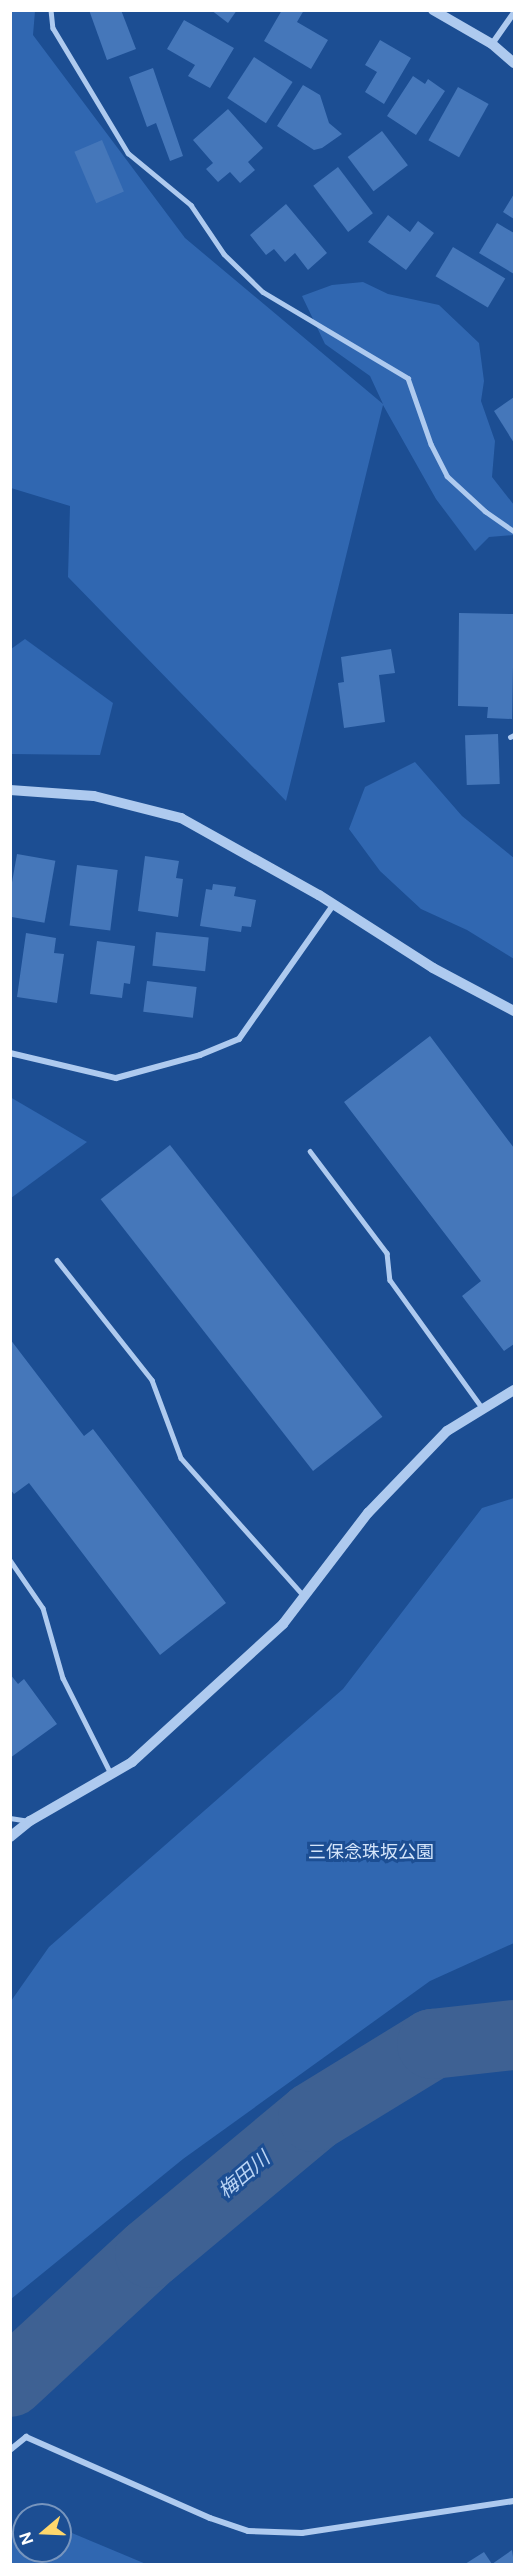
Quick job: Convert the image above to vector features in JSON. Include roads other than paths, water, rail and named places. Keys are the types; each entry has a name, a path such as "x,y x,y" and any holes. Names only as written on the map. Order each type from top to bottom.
{"street":[{"path":"433,10 492,44 514,63"},
{"path":"492,44 514,12"},
{"path":"10,790 94,796 181,818 334,904 433,968 514,1011"},
{"path":"10,1053 116,1078 200,1055 238,1039 334,904"},
{"path":"10,1837 30,1821 132,1762 266,1640 304,1596 368,1513 447,1431 514,1390"},
{"path":"10,2450 26,2437 210,2518 248,2531 302,2533 514,2501"}],"lane":[{"path":"51,10 52,27 128,153 191,205 224,254 263,292 408,378 431,444 447,476 485,511 514,531"},
{"path":"310,1151 387,1253 390,1280 483,1409"},
{"path":"57,1260 152,1380 181,1458 304,1596"},
{"path":"10,1560 43,1608 63,1678 111,1774"},
{"path":"10,1818 30,1821"}],"waterway":[{"name":"梅田川","path":"10,2382 150,2253 313,2117 432,2044 514,2035"}],"park label":[{"name":"三保念珠坂公園","path":"371,1852"}]}
